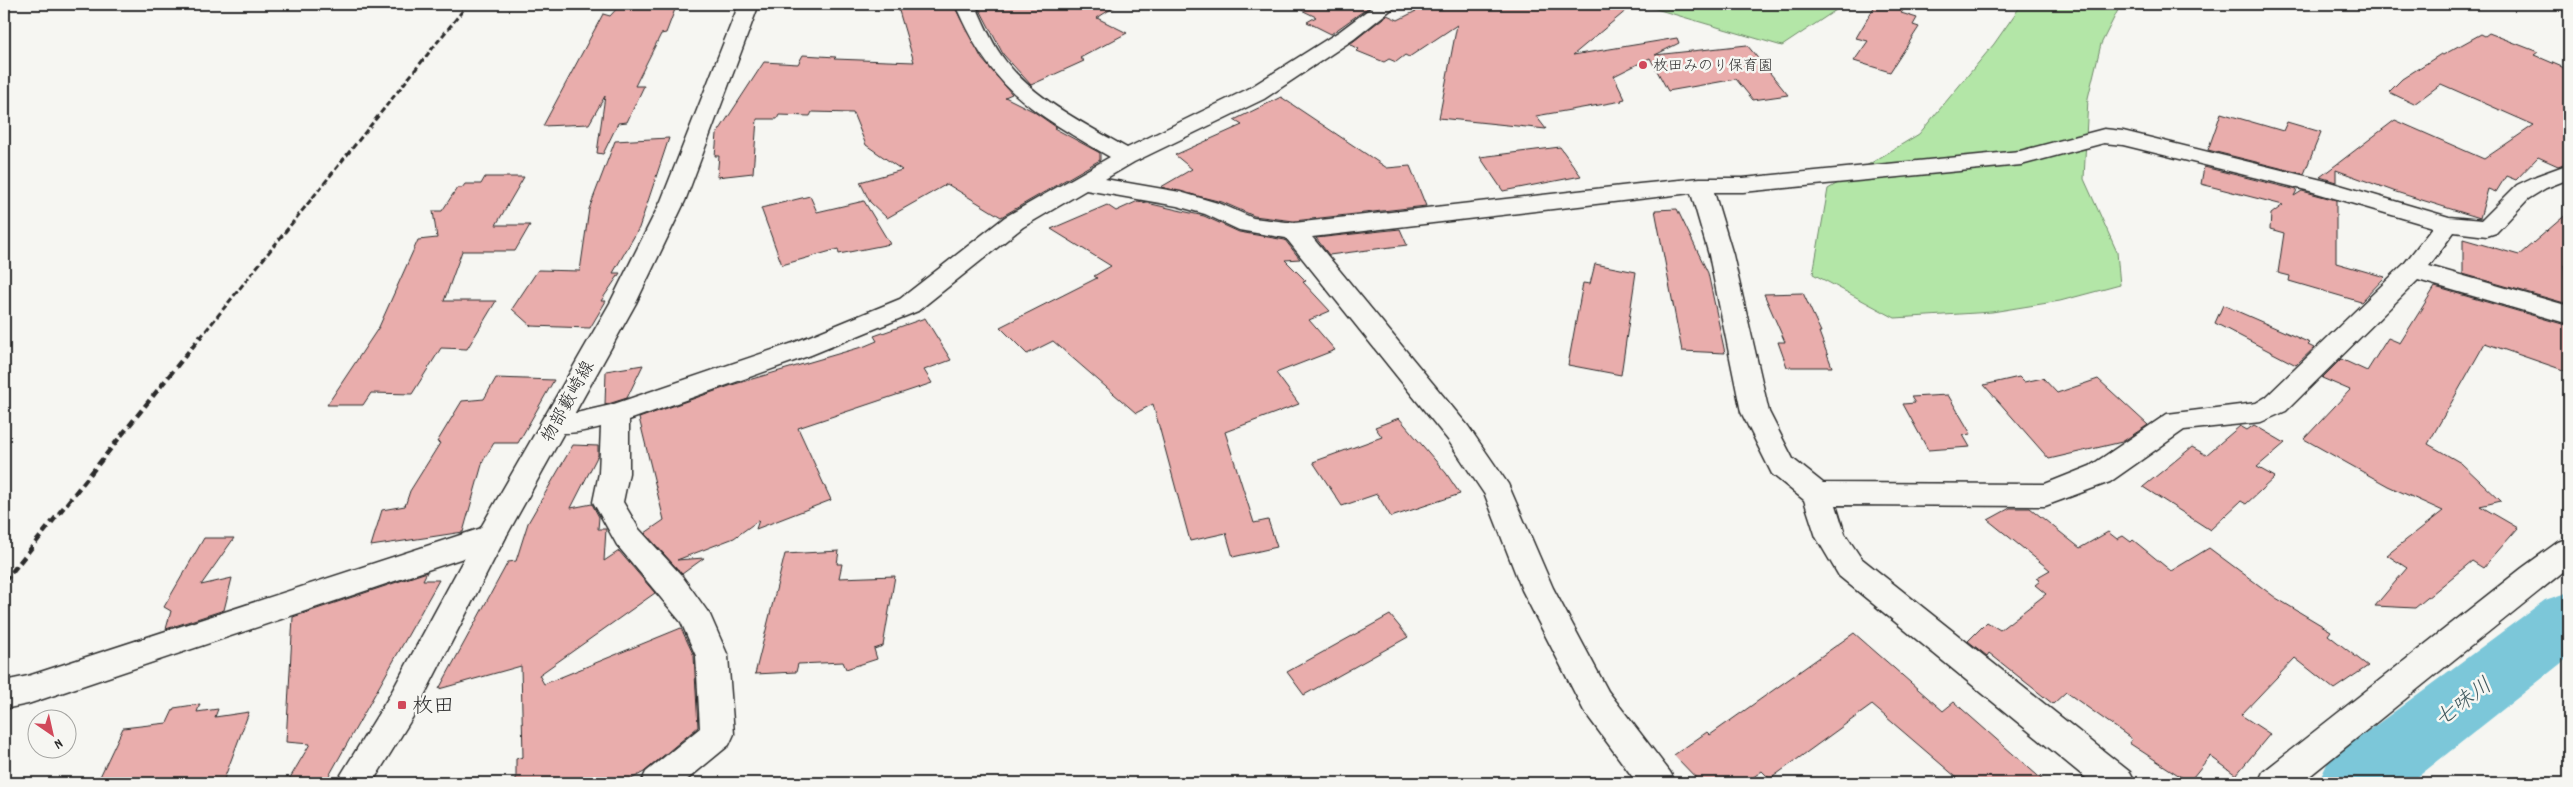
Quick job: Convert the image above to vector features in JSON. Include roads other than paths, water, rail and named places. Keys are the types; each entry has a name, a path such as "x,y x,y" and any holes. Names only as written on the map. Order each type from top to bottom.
{"street":[{"name":"物部藪崎線","path":"353,783 402,706 491,537 622,304 673,201 750,4"},
{"path":"965,4 974,32 995,63 1015,87 1049,112 1126,157"},
{"path":"554,423 576,423 615,414 802,349 908,305 1014,222 1126,157 1256,94 1347,35 1388,4"},
{"path":"1080,182 1180,199 1214,209 1248,224 1294,231 1700,185 1743,185 2021,158 2104,136 2123,138 2318,186 2448,224 2487,228 2496,221 2520,194 2542,181 2569,171"},
{"path":"1700,185 1721,255 1755,412 1782,466 1817,494 1831,537 1850,567 2118,783"},
{"path":"1817,494 2045,495 2100,474 2177,421 2261,412 2276,404 2413,270 2448,224"},
{"path":"1294,231 1458,433 1498,492 1538,590 1596,701 1658,783"},
{"path":"2413,270 2569,315"},
{"path":"615,414 614,473 608,502 628,537 671,585 694,615 712,656 717,734 658,783"},
{"path":"4,695 38,687 491,537"},
{"path":"2275,783 2532,577 2569,550"}],"waterway":[{"name":"七味川","path":"2355,783 2569,619"}],"railway":[{"path":"200,338 468,4"},
{"path":"4,582 201,336"}],"place":[{"name":"枚田みのり保育園","path":"1643,65"},
{"name":"枚田","path":"402,705"}]}
